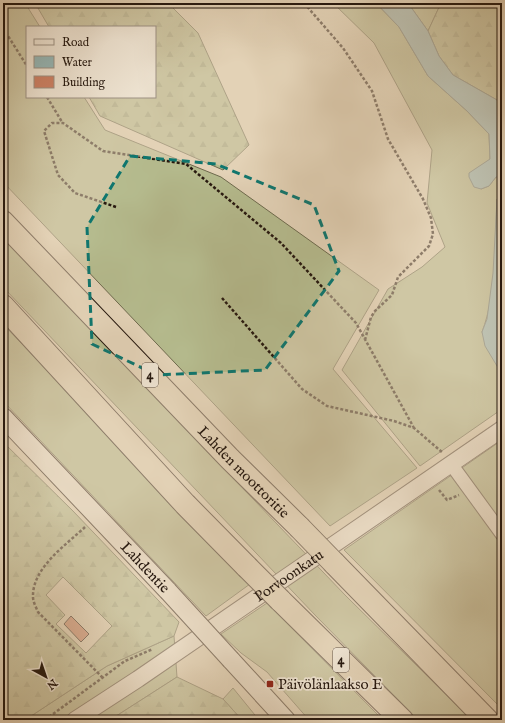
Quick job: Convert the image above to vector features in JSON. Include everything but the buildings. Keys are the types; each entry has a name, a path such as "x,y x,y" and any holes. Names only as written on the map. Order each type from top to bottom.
{"highway":[{"name":"Lahden moottoritie","path":"3,222 230,459 299,527 487,720"},
{"name":"4","path":"3,306 185,504 402,720"}],"main road":[{"name":"Lahdentie","path":"3,417 168,591 286,720"}],"street":[{"name":"Porvoonkatu","path":"75,720 502,429"},
{"path":"451,464 502,534"}],"path":[{"path":"304,3 343,48 372,91 388,139 424,199 431,218 433,234 429,246 398,277 392,295 375,311 365,340"},
{"path":"3,28 26,64"},
{"path":"48,98 63,123 103,151 186,164 281,243 356,323 414,428"},
{"path":"63,123 52,123 44,131 58,175 75,193 116,207"},
{"path":"222,298 302,389 327,406 394,421 414,428 438,447"},
{"path":"96,516 46,564 35,582 33,598 38,612 102,677"},
{"path":"45,720 125,661 158,647"}],"highlighted area":[{"path":"130,156 216,164 314,205 339,271 265,370 157,375 92,344 87,227"}],"green space":[{"path":"3,3 25,3 39,26 26,26 26,98 85,98 105,130 221,177 379,290 333,369 417,468 330,526 3,182"},
{"path":"35,3 168,3 198,33 249,145 223,170 100,116 90,98 156,98 156,26 48,26"},
{"path":"333,3 376,3 399,27 428,76 467,111 489,134 490,159 481,189 489,186 496,177 500,176 502,194 497,199 493,284 487,317 482,332 502,372 502,409 420,466 342,370 388,289 422,267 445,247 427,203 432,150 374,43"},
{"path":"408,3 441,3 428,31"},
{"path":"441,3 502,3 502,110 497,100 453,75 439,56 428,31"},
{"path":"3,238 346,596 472,720 418,720 315,615 3,287"},
{"path":"3,324 250,584 206,616 3,401"},
{"path":"502,440 502,709 344,550"},
{"path":"3,442 73,511 179,622 174,636 107,666 25,720 3,720","holes":["63,577 112,626 86,653 56,624 65,615 46,595"]},
{"path":"267,603 383,720 309,720 267,672 241,653 221,634"},
{"path":"174,636 177,677 110,720 25,720 107,666"},
{"path":"177,677 223,699 242,720 110,720"},
{"path":"233,688 259,720 242,720 223,699"}],"water":[{"path":"376,3 408,3 428,31 439,56 453,75 497,100 502,110 502,182 500,176 496,177 489,186 481,189 474,187 469,177 469,173 490,159 489,134 467,111 428,76 399,27"},
{"path":"502,194 502,372 485,346 482,332 487,319 493,273 497,199"}],"place":[{"name":"Päivölänlaakso E","path":"270,684"}]}
